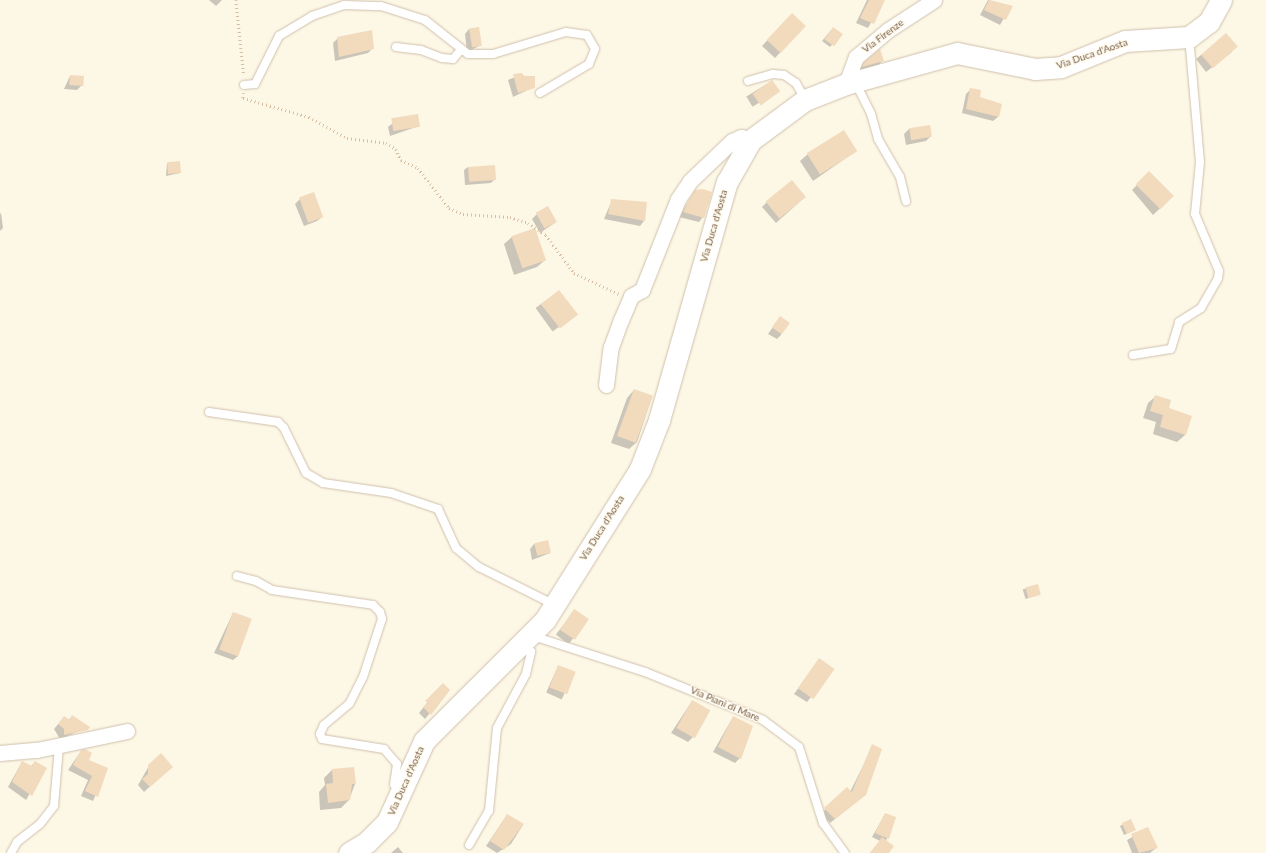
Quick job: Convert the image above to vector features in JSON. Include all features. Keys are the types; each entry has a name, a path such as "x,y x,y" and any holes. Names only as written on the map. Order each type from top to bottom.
{"main road":[{"path":"1189,37 1210,22 1221,0"},
{"name":"Via Duca d'Aosta","path":"349,853 378,833 396,806 424,741 529,639 556,605 640,469 650,445 727,182 751,140 805,100 851,83 957,53 1049,69 1125,41 1189,37"}],"street":[{"name":"Via Firenze","path":"851,83 856,57 888,30 934,0"},
{"path":"606,385 611,347 631,296 642,290 668,219 690,181 732,141 741,137 751,140"},
{"path":"0,753 59,746 127,731"}],"lane":[{"path":"244,85 255,84 279,36 312,16 344,5 381,6 425,20 455,40 460,51"},
{"path":"460,51 482,56 566,32 587,35 595,49 589,64 540,93"},
{"path":"1133,355 1171,349 1179,322 1201,308 1218,278 1219,271 1195,214 1200,162 1189,37"},
{"path":"396,47 421,50 442,58 454,59 460,51"},
{"path":"748,81 767,75 784,75 796,83 805,100"},
{"path":"851,83 871,114 878,139 900,177 906,201"},
{"path":"209,412 278,422 284,428 306,473 323,483 391,493 438,509 456,548 479,567 556,605"},
{"path":"237,576 256,581 272,590 373,606 380,612 382,619 363,677 349,704 324,725 320,734 322,739 384,750 393,757 397,777 389,798 396,806"},
{"path":"469,845 489,810 497,728 524,678 531,652 529,639"},
{"name":"Via Piani di Mare","path":"529,639 645,672 763,720 799,747 823,824 845,853"},
{"path":"11,853 17,842 40,824 54,806 59,746"}],"path":[{"path":"236,0 244,51 244,98 309,117 347,138 386,143 396,149 401,160 418,168 449,208 463,214 510,217 528,223 546,235 574,273 613,293 631,296"}],"building":[{"path":"869,0 885,0 874,24 860,18"},
{"path":"989,0 1013,6 1006,20 984,10"},
{"path":"792,13 806,26 781,53 767,40"},
{"path":"479,27 482,46 472,47 469,29"},
{"path":"833,27 843,34 834,46 824,39"},
{"path":"372,30 374,49 339,57 337,37"},
{"path":"1226,33 1238,47 1213,68 1201,55"},
{"path":"880,49 884,61 862,67 864,62"},
{"path":"522,73 523,76 535,76 535,88 518,93 513,74"},
{"path":"70,75 84,76 83,86 69,85"},
{"path":"772,80 780,91 761,105 753,94"},
{"path":"970,88 981,90 980,97 1002,104 999,117 966,109"},
{"path":"418,114 420,127 393,131 391,118"},
{"path":"930,125 932,137 911,140 909,128"},
{"path":"844,130 857,151 820,175 807,153"},
{"path":"180,161 181,173 168,174 167,162"},
{"path":"495,165 496,180 469,182 468,167"},
{"path":"1149,171 1174,196 1160,209 1136,184"},
{"path":"792,180 806,197 779,218 766,201"},
{"path":"703,189 712,192 704,218 683,212 695,190"},
{"path":"314,192 323,217 308,223 299,197"},
{"path":"611,199 647,202 645,221 608,214"},
{"path":"548,206 557,222 544,229 536,213"},
{"path":"535,228 546,260 522,268 511,236"},
{"path":"559,290 578,314 560,329 541,304"},
{"path":"780,316 790,323 782,334 772,327"},
{"path":"634,389 653,396 636,443 617,436"},
{"path":"1155,395 1171,400 1169,408 1192,416 1186,435 1160,427 1163,415 1150,411"},
{"path":"548,540 551,553 537,556 534,543"},
{"path":"1038,584 1041,595 1028,598 1025,587"},
{"path":"574,609 589,619 575,640 560,630"},
{"path":"233,612 252,619 238,656 219,650"},
{"path":"819,658 835,669 813,699 798,688"},
{"path":"558,665 576,672 567,694 549,687"},
{"path":"443,683 450,690 431,715 423,707 428,703 425,701"},
{"path":"692,700 710,710 695,738 676,728"},
{"path":"72,715 90,727 88,730 64,735 64,729 58,724 64,716 70,720"},
{"path":"733,716 753,726 741,759 718,747"},
{"path":"872,744 882,749 866,795 835,819 824,808 847,787 852,792"},
{"path":"85,749 92,753 89,760 108,768 98,797 85,791 92,776 73,765 81,750"},
{"path":"161,753 173,767 150,787 142,779 148,774 148,765"},
{"path":"22,761 32,766 35,761 47,768 32,796 12,782"},
{"path":"354,767 356,784 352,784 350,800 328,803 326,784 333,783 332,769"},
{"path":"885,813 896,817 889,839 875,833"},
{"path":"507,814 524,824 504,850 490,841"},
{"path":"1131,819 1136,830 1127,834 1122,823"},
{"path":"1148,827 1158,848 1139,853 1131,834"},
{"path":"882,837 894,846 889,853 870,853"}]}
